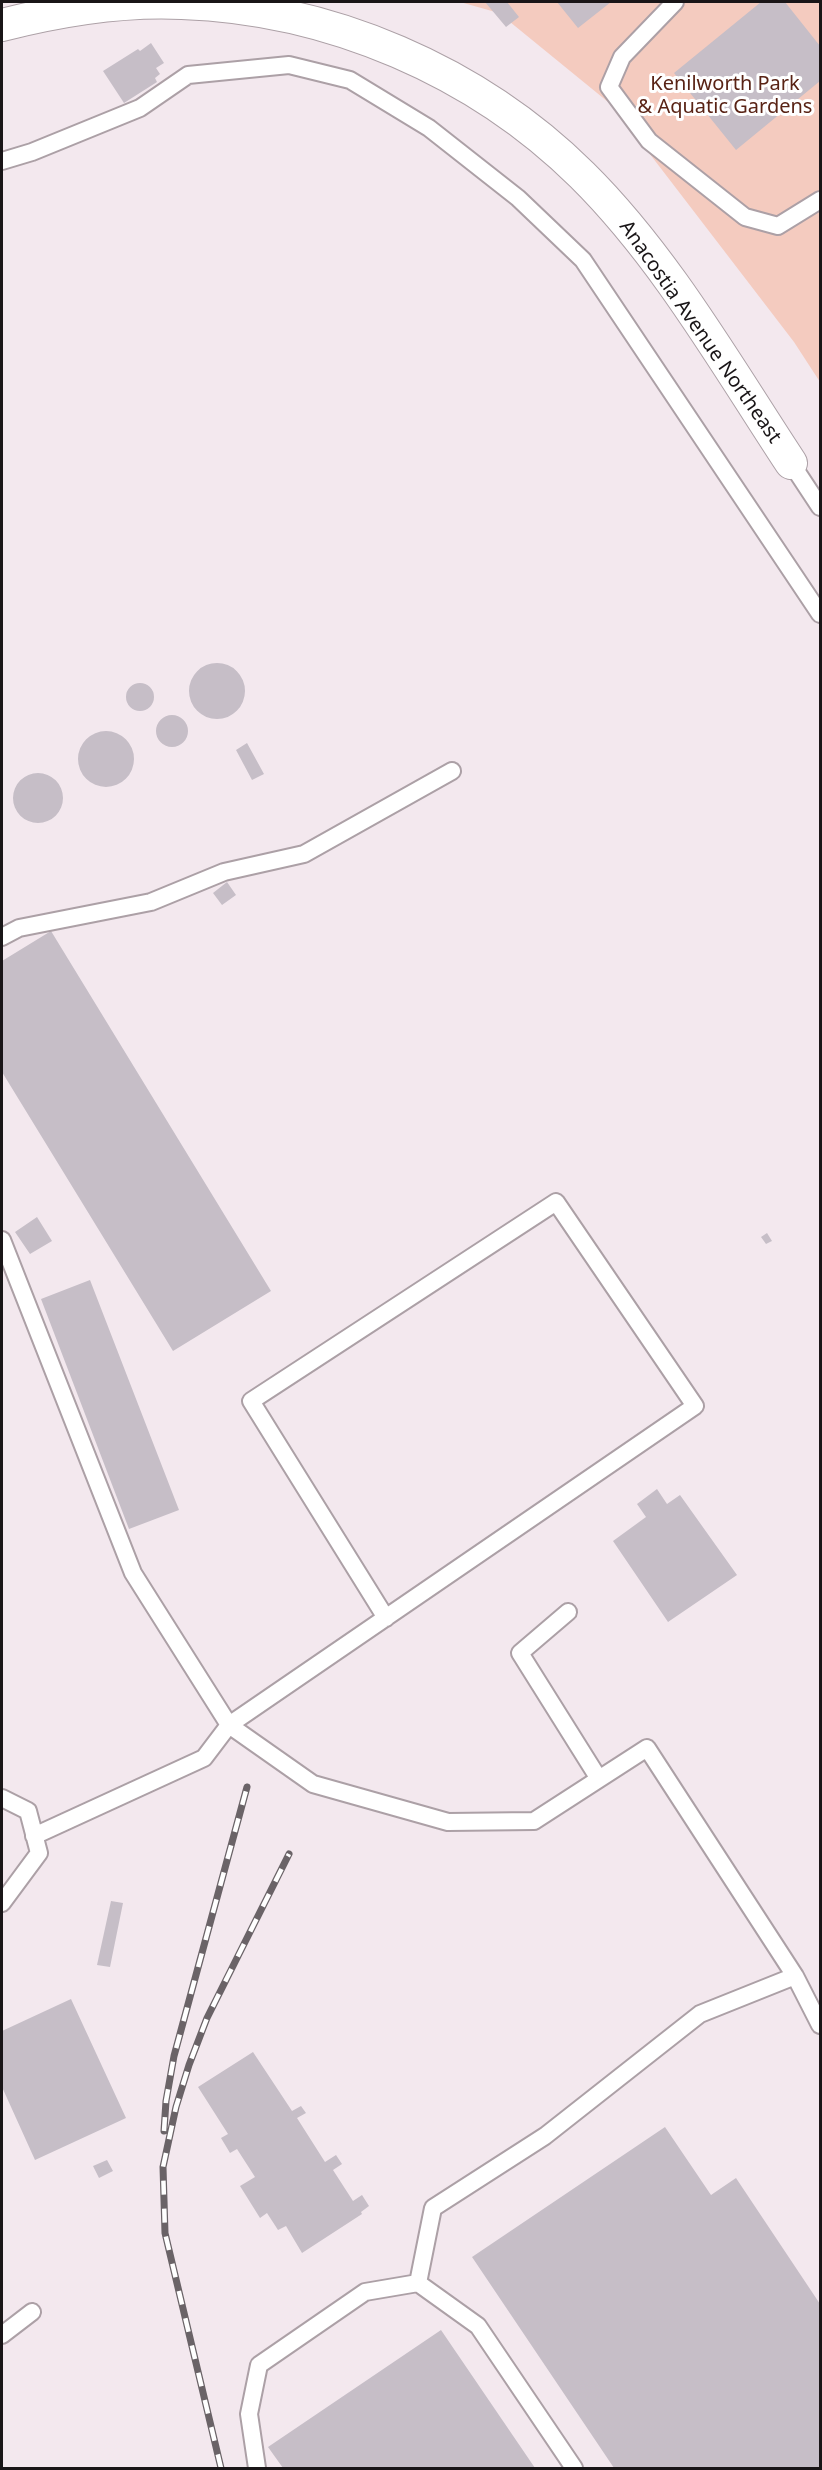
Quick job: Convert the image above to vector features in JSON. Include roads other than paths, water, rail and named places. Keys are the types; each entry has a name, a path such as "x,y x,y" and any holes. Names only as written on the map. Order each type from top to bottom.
{"street":[{"name":"Anacostia Avenue Northeast","path":"2,25 39,15 90,7 151,3 212,5 273,13 333,28 389,48 442,72 515,118 561,155 602,196 634,234 683,300 791,463"}],"lane":[{"path":"675,2 622,57 609,87 649,141 745,217 778,226 820,200"},
{"path":"2,161 32,152 140,108 188,75 290,65 350,80 438,135 518,198 583,260 820,614"},
{"name":"Anacostia Avenue Northeast","path":"791,463 820,507"},
{"path":"2,937 19,928 151,902 225,872 304,854 452,771"},
{"path":"34,1836 204,1758 230,1725 386,1618 695,1406 556,1202 251,1401 386,1618"},
{"path":"2,1240 133,1573 230,1725 313,1784 448,1822 534,1821 647,1748 795,1976 820,2025"},
{"path":"568,1612 520,1653 599,1779"},
{"path":"2,1798 28,1811 39,1853 2,1903"},
{"path":"418,2283 434,2208 544,2136 700,2014 795,1976"},
{"path":"257,2469 249,2414 259,2365 365,2292 418,2283 478,2326 574,2469"},
{"path":"2,2335 32,2312"}],"railway":[{"path":"164,2131 166,2101 174,2056 247,1787"},
{"path":"221,2468 165,2233 163,2167 176,2107 207,2018 289,1854"}],"park label":[{"name":"Kenilworth Park & Aquatic Gardens","path":"725,96"}]}
